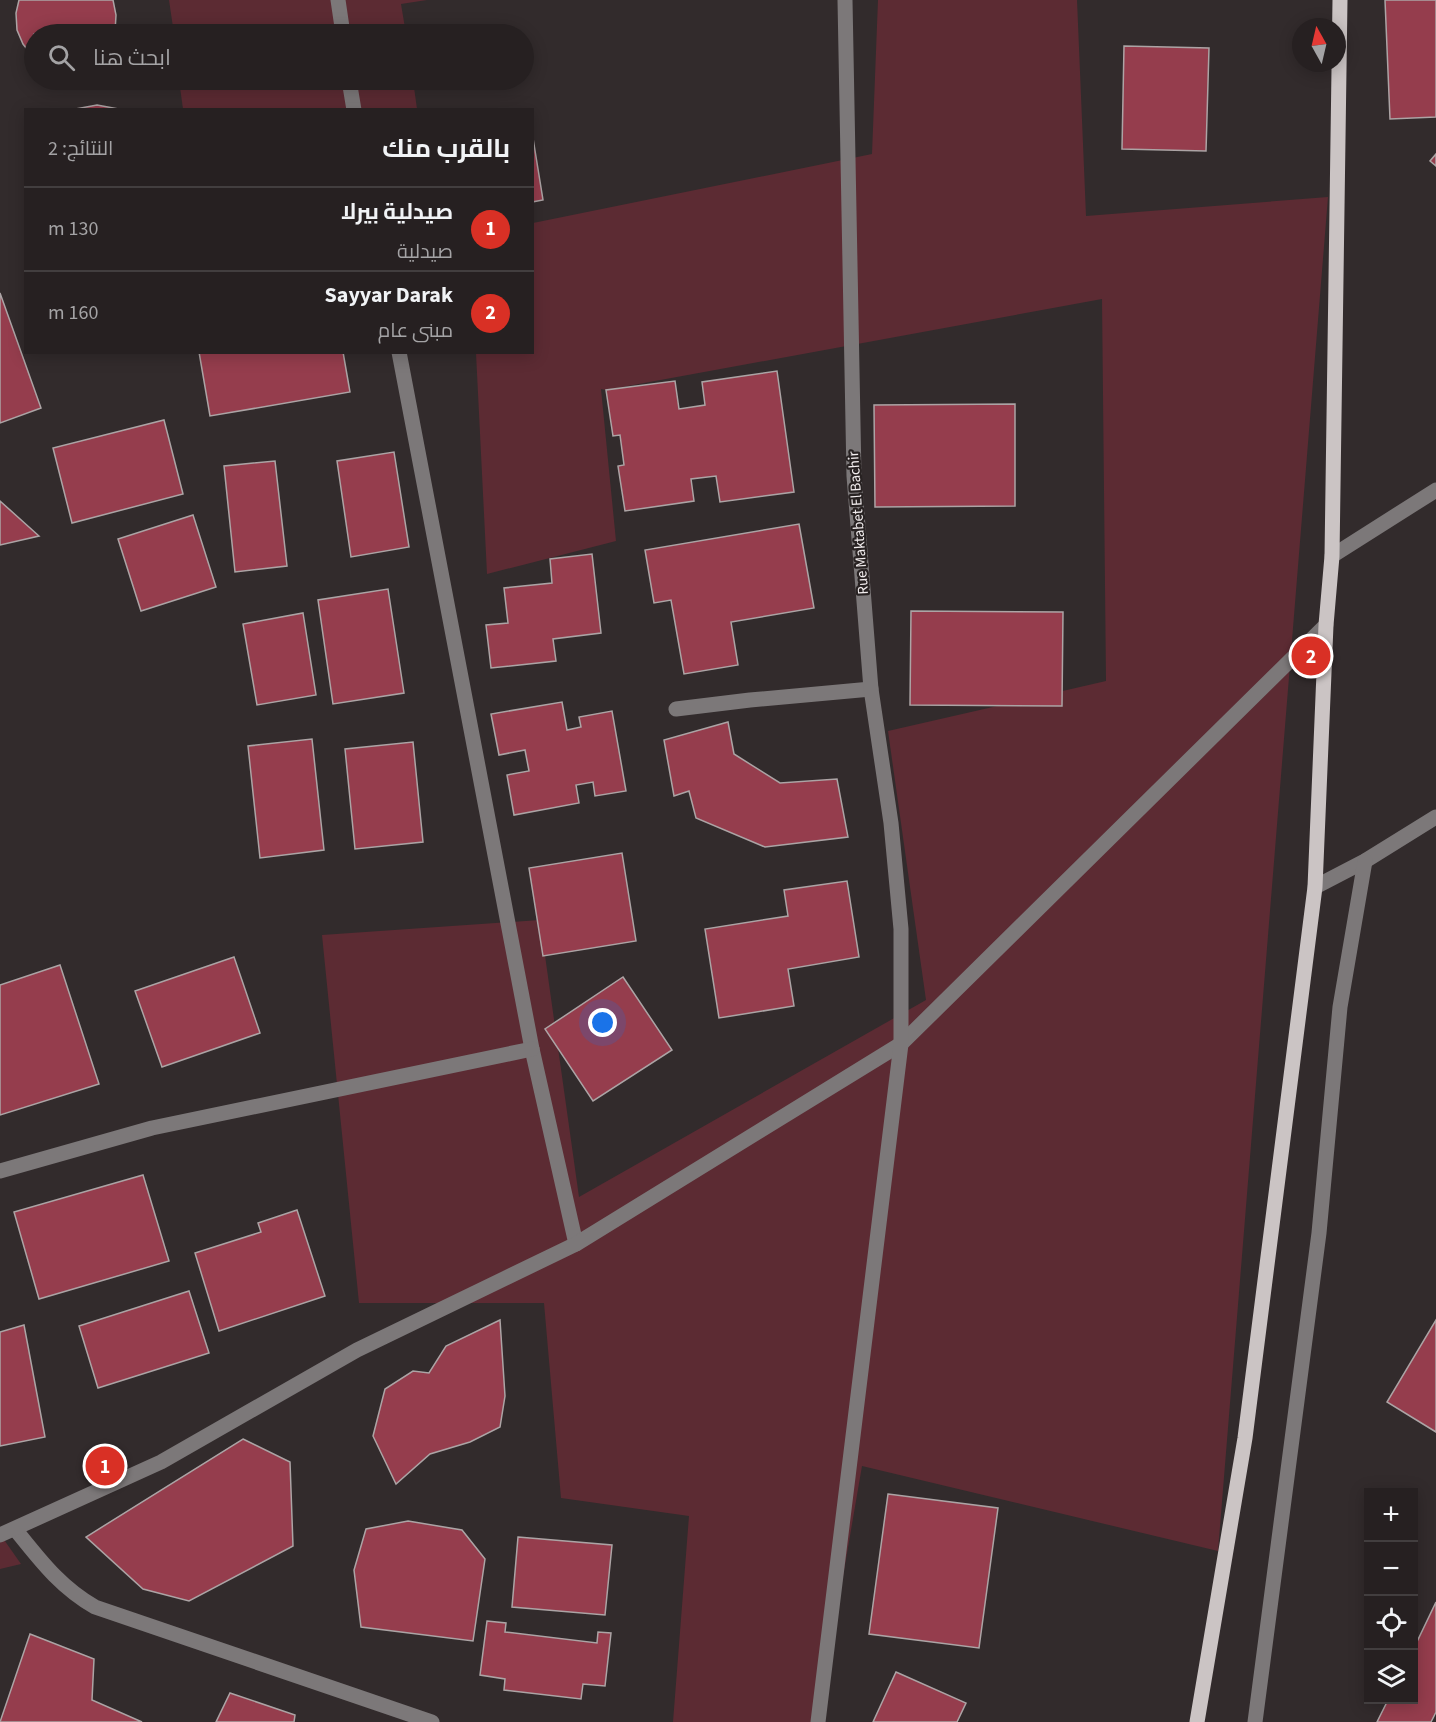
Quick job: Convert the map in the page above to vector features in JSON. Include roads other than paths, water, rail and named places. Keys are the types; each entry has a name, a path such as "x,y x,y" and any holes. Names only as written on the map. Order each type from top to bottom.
{"main road":[{"path":"1197,1722 1245,1438 1315,887 1326,625 1332,556 1340,0"}],"street":[{"path":"338,0 342,24"},
{"name":"Rue Maktabet El Bachir","path":"818,1722 862,1345 901,1044 901,929 891,823 871,689 854,476 845,0"},
{"path":"351,90 354,108"},
{"path":"399,354 532,1049 576,1244"},
{"path":"1332,556 1436,490"},
{"path":"0,1535 161,1462 357,1350 576,1244 901,1044 1326,625"},
{"path":"676,709 871,689"},
{"path":"1315,887 1365,861 1436,817"},
{"path":"1255,1722 1319,1233 1340,1007 1365,861"},
{"path":"0,1171 152,1128 532,1049"},
{"path":"15,1529 55,1579 72,1594 95,1607 432,1722"}],"place":[{"name":"Sayyar Darak","path":"1311,656"},
{"name":"صيدلية بيرلا","path":"105,1466"}]}
